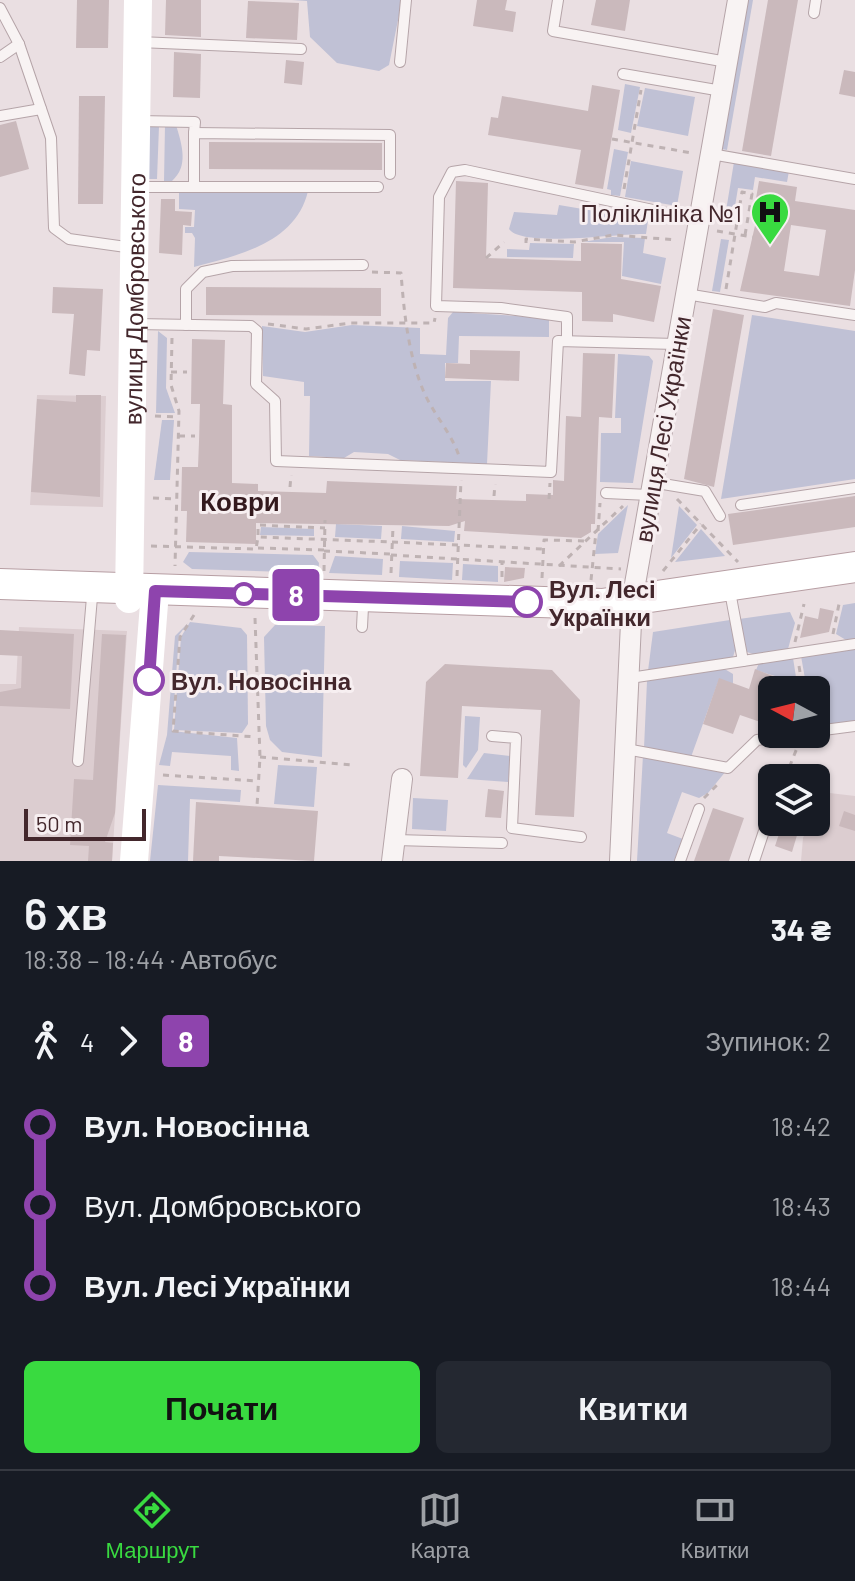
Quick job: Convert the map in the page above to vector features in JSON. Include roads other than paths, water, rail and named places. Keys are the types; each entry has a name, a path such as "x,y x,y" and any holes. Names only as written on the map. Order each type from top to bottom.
{"main road":[{"path":"0,584 632,607 855,567"},
{"path":"0,593 92,597 148,591 362,617 632,607 848,589"}],"street":[{"name":"вулиця Домбровського","path":"134,861 148,591 136,324 134,187 138,0"},
{"name":"вулиця Лесі Українки","path":"620,861 616,840 626,749 625,687 632,607 676,344 686,294 708,226 702,153 722,91 738,0"},
{"path":"392,861 402,779"}],"lane":[{"path":"400,62 406,0"},
{"path":"558,0 553,31 727,62"},
{"path":"814,13 816,0"},
{"path":"0,8 19,44 51,138 54,228 69,239 135,248"},
{"path":"137,42 301,49"},
{"path":"0,57 19,44"},
{"path":"623,74 722,91"},
{"path":"0,116 41,109"},
{"path":"136,121 195,122 194,186"},
{"path":"194,133 390,135 390,174"},
{"path":"702,153 855,179"},
{"path":"567,341 567,317 501,308 436,306 439,197 452,172 465,170 708,226"},
{"path":"134,187 378,187"},
{"path":"186,325 186,289 203,272 232,266 363,265"},
{"path":"686,294 765,307 776,303 855,315"},
{"path":"136,324 254,328 256,384 275,401 276,461 461,469 551,472 558,341 676,344"},
{"path":"741,505 855,488"},
{"path":"603,494 650,489 705,491 720,516"},
{"path":"78,761 92,597"},
{"path":"731,597 743,661"},
{"path":"625,687 743,661 855,644"},
{"path":"830,729 855,726"},
{"path":"492,736 516,738 512,828 581,837"},
{"path":"626,749 728,768 758,740"},
{"path":"680,861 699,809"},
{"path":"754,861 762,836"},
{"path":"396,840 502,843"}],"place":[{"name":"Поліклініка №1","path":"770,246"},
{"name":"Вул. Лесі Українки","path":"527,602"},
{"name":"Вул. Новосінна","path":"149,680"}],"district":[{"name":"Коври","path":"240,500"}]}
